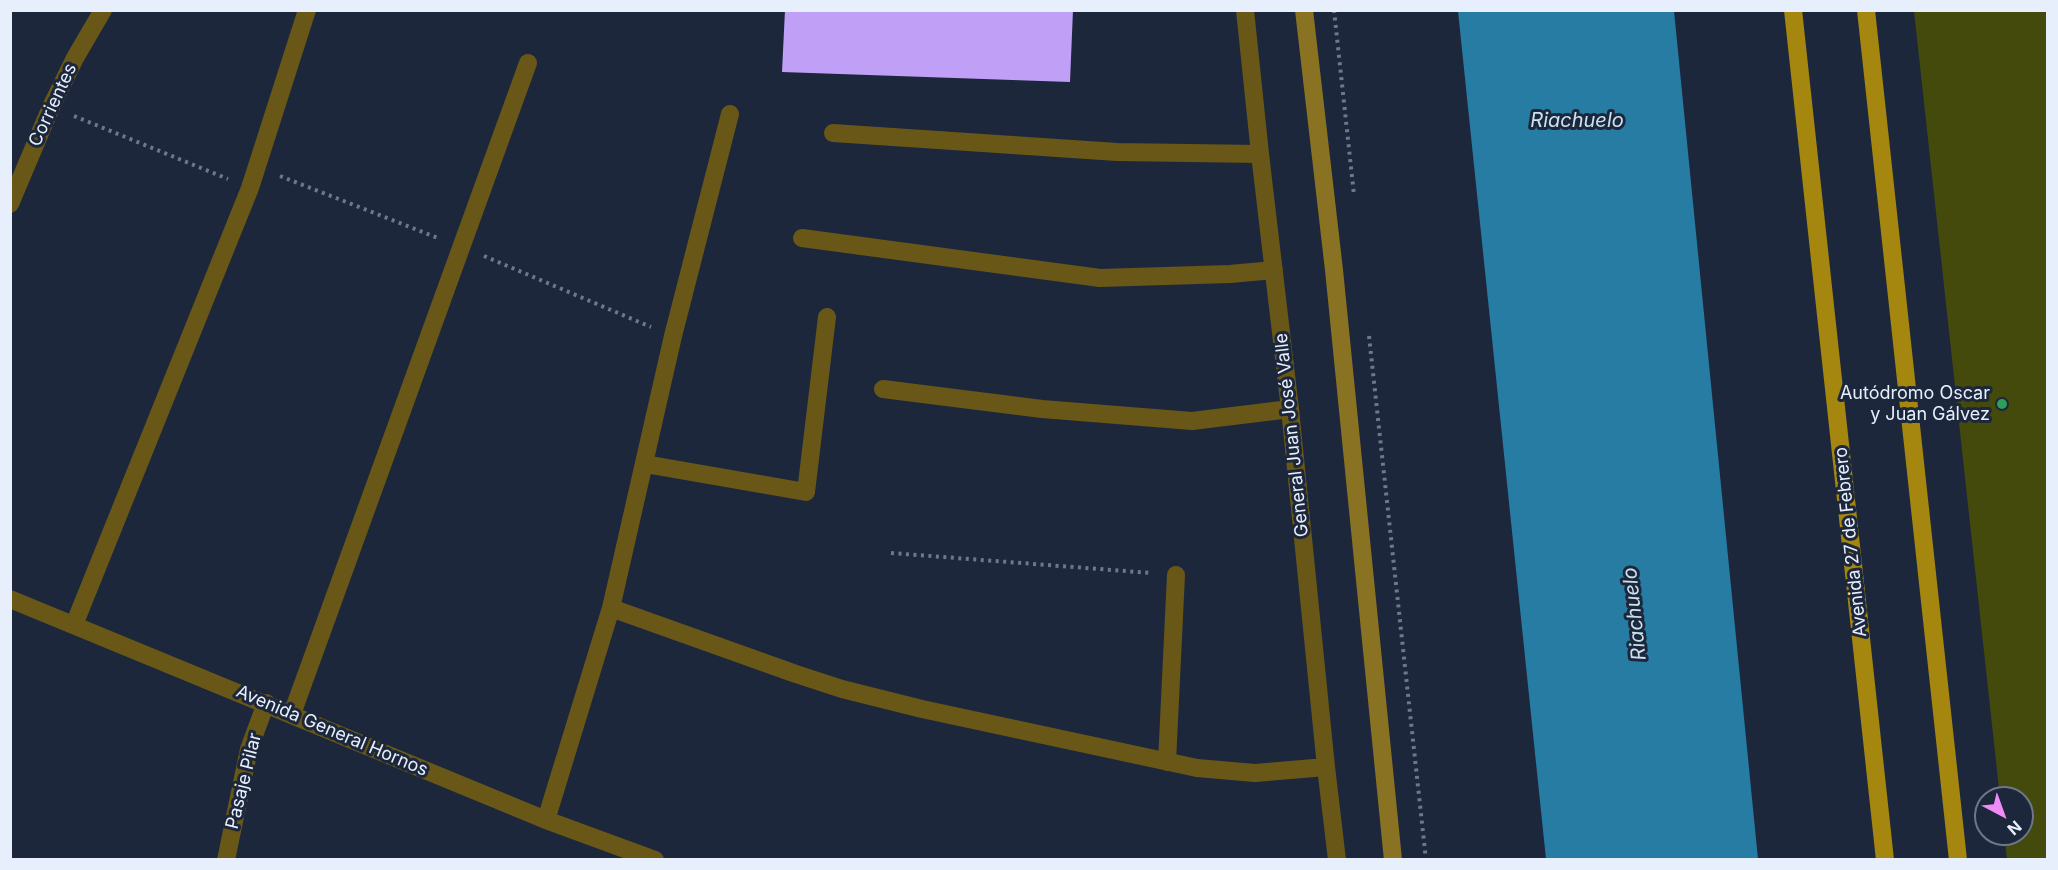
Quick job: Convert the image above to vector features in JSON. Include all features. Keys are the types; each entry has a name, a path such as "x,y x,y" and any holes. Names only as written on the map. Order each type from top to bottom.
{"main road":[{"path":"1304,10 1334,270 1393,860"},
{"name":"Avenida 27 de Febrero","path":"1793,10 1885,860"},
{"path":"1866,10 1958,860"}],"street":[{"name":"Corrientes","path":"10,204 51,107 75,58 103,10"},
{"path":"75,625 250,188 307,10"},
{"name":"General Juan José Valle","path":"1245,10 1290,409 1337,860"},
{"path":"292,714 528,63"},
{"path":"546,820 611,608 673,336 730,114"},
{"path":"833,133 1117,152 1260,154"},
{"path":"802,238 1100,278 1230,274 1274,270"},
{"path":"645,464 806,492 827,317"},
{"path":"883,389 1042,409 1192,421 1290,409"},
{"path":"1167,762 1176,575"},
{"name":"Avenida General Hornos","path":"12,604 75,625 546,820 652,859"},
{"path":"611,608 842,689 921,709 1197,768 1256,773 1326,766"},
{"name":"Pasaje Pilar","path":"226,860 249,748 266,703"}],"path":[{"path":"1334,10 1354,200"},
{"path":"51,107 250,188"},
{"path":"1368,330 1426,860"},
{"path":"891,553 1176,575"}],"green space":[{"name":"Autódromo Oscar y Juan Gálvez","path":"1914,11 2047,11 2047,859 2007,859 2005,846 2034,846 2034,786 1999,786"}],"water":[{"name":"Riachuelo","path":"1458,11 1674,11 1758,859 1546,859"}],"building":[{"path":"785,10 1073,10 1070,82 782,72"}],"place":[{"name":"Autódromo Oscar y Juan Gálvez","path":"2002,404"}]}
